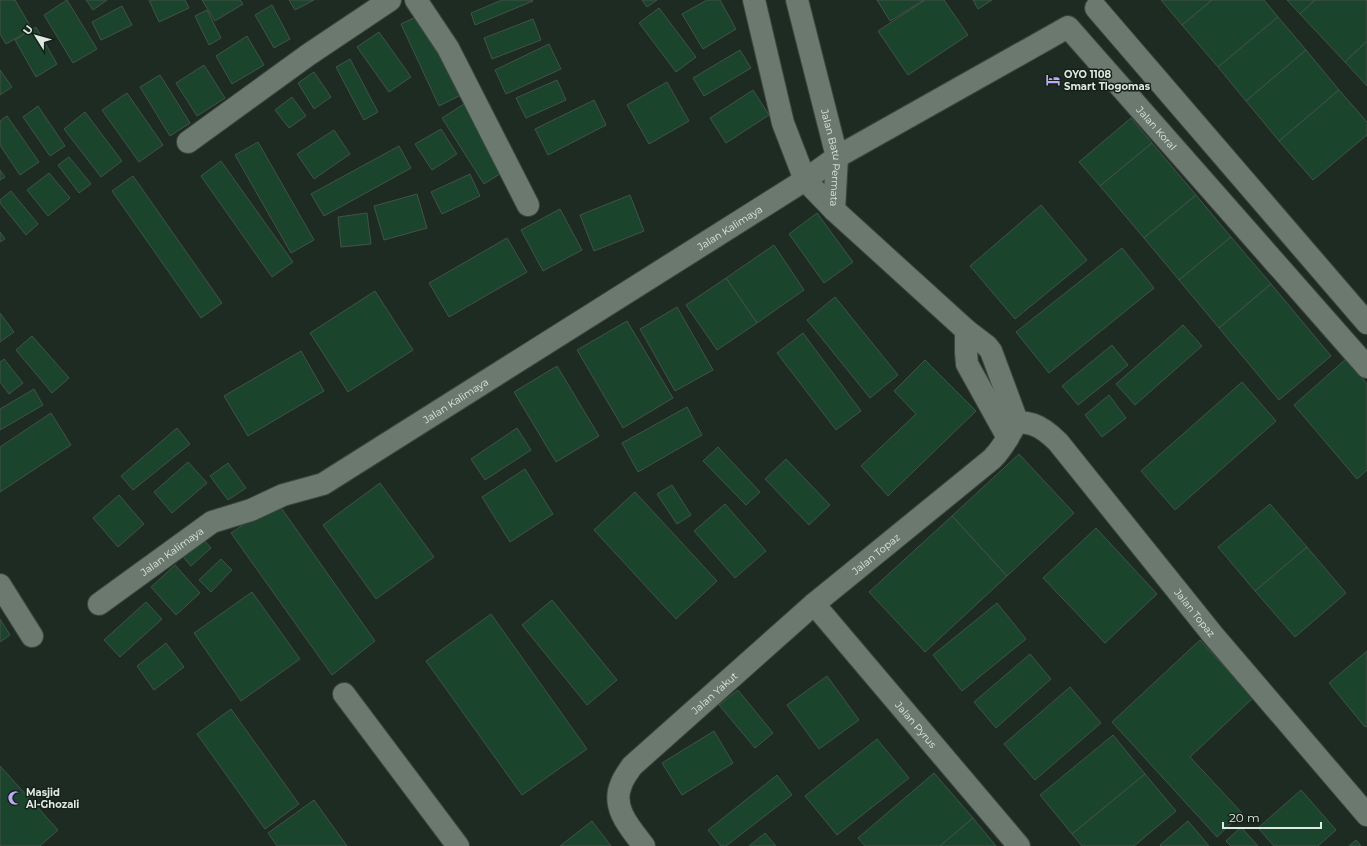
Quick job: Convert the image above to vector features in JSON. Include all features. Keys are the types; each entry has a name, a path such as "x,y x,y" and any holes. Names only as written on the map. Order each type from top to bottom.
{"street":[{"path":"188,142 308,55 390,0"},
{"path":"416,0 448,48 528,205"},
{"name":"Jalan Batu Permata","path":"754,0 782,123 805,180 834,210"},
{"name":"Jalan Batu Permata","path":"797,0 837,157 834,210"},
{"path":"805,180 837,157 1079,21 1099,4 1367,323"},
{"name":"Jalan Koral","path":"1068,27 1367,367"},
{"name":"Jalan Kalimaya","path":"99,604 212,522 251,510 283,495 323,484 805,180"},
{"path":"834,210 991,351 1008,428"},
{"name":"Jalan Topaz","path":"814,604 992,459 1001,450 1008,428 1033,424 1050,434 1058,442 1213,635 1367,815"},
{"path":"0,585 32,636"},
{"name":"Jalan Yakut","path":"644,846 625,821 618,801 620,785 632,766 814,604"},
{"name":"Jalan Pyrus","path":"814,604 1019,846"},
{"path":"344,694 458,846"}],"building":[{"path":"0,0 15,0 32,29 6,44 0,34"},
{"path":"67,0 97,49 73,63 44,15"},
{"path":"86,0 107,0 93,10"},
{"path":"149,0 185,0 189,8 159,22"},
{"path":"202,0 240,0 243,4 215,21"},
{"path":"289,0 314,0 295,10"},
{"path":"502,0 533,1 475,25 471,13"},
{"path":"642,0 657,0 647,7"},
{"path":"707,0 720,0 736,29 703,49 682,14"},
{"path":"877,0 924,0 890,21"},
{"path":"925,0 944,0 968,35 908,75 878,31"},
{"path":"973,0 992,0 978,9"},
{"path":"1161,0 1212,0 1182,25"},
{"path":"1212,0 1264,0 1278,17 1218,67 1182,25"},
{"path":"1287,0 1315,0 1300,14"},
{"path":"1315,0 1367,0 1367,41 1345,62 1300,14"},
{"path":"272,5 290,39 274,48 255,15"},
{"path":"122,6 132,25 101,40 92,22"},
{"path":"659,8 696,57 676,72 639,23"},
{"path":"207,10 221,38 209,45 195,16"},
{"path":"424,13 463,94 439,106 401,24"},
{"path":"1278,17 1306,50 1246,101 1218,67"},
{"path":"533,19 541,40 492,59 484,38"},
{"path":"36,27 57,64 36,77 15,40"},
{"path":"379,32 411,77 389,92 357,47"},
{"path":"247,36 264,65 232,84 216,56"},
{"path":"1367,41 1367,86 1345,62"},
{"path":"549,44 561,69 506,94 495,70"},
{"path":"740,50 751,68 704,96 693,78"},
{"path":"1306,50 1339,90 1279,141 1246,101"},
{"path":"350,59 378,112 364,120 336,67"},
{"path":"204,65 225,98 197,116 176,83"},
{"path":"0,70 12,87 0,95"},
{"path":"314,72 331,97 314,109 298,83"},
{"path":"160,75 190,123 170,136 140,87"},
{"path":"557,80 566,100 526,118 516,98"},
{"path":"667,82 689,121 649,144 627,105"},
{"path":"753,90 769,115 726,143 710,118"},
{"path":"1339,90 1367,122 1367,135 1313,180 1279,141"},
{"path":"127,93 163,145 139,162 102,110"},
{"path":"292,97 306,116 289,128 275,110"},
{"path":"594,100 606,125 548,155 535,129"},
{"path":"464,104 506,170 484,184 442,118"},
{"path":"38,106 65,146 50,156 23,117"},
{"path":"85,112 122,161 101,177 64,129"},
{"path":"7,116 39,162 20,175 0,145 0,121"},
{"path":"1131,118 1152,143 1100,186 1079,162"},
{"path":"441,129 457,154 432,170 415,144"},
{"path":"334,130 350,154 314,179 297,154"},
{"path":"258,142 314,240 291,253 235,155"},
{"path":"1152,143 1196,195 1144,238 1100,186"},
{"path":"399,146 411,168 324,216 311,194"},
{"path":"69,157 91,184 79,193 58,165"},
{"path":"221,161 293,262 272,277 201,176"},
{"path":"0,170 5,177 0,180"},
{"path":"49,173 70,198 48,216 27,190"},
{"path":"470,174 480,196 442,214 431,192"},
{"path":"133,176 222,303 201,318 112,191"},
{"path":"11,191 38,224 26,235 0,203 0,200"},
{"path":"417,194 427,228 384,240 374,206"},
{"path":"630,195 644,231 594,251 580,215"},
{"path":"1196,195 1231,237 1179,280 1144,238"},
{"path":"1041,205 1087,260 1015,319 970,266"},
{"path":"560,209 582,250 543,271 521,230"},
{"path":"367,213 371,244 341,247 338,217"},
{"path":"817,213 853,262 824,283 789,234"},
{"path":"0,232 5,239 0,242"},
{"path":"1231,237 1271,284 1219,328 1179,280"},
{"path":"507,238 527,272 449,317 429,283"},
{"path":"774,245 804,290 757,323 726,278"},
{"path":"1122,248 1154,288 1049,373 1016,332"},
{"path":"726,278 757,323 717,350 686,305"},
{"path":"1271,284 1331,356 1279,400 1219,328"},
{"path":"375,291 413,350 348,392 310,333"},
{"path":"835,297 898,375 870,398 807,320"},
{"path":"677,307 713,370 675,391 640,329"},
{"path":"0,313 14,332 0,342"},
{"path":"627,321 673,398 623,428 577,350"},
{"path":"1183,325 1202,346 1135,405 1116,384"},
{"path":"803,333 861,411 836,430 777,353"},
{"path":"32,336 69,378 52,393 16,350"},
{"path":"1112,345 1128,365 1078,405 1062,386"},
{"path":"301,351 324,391 248,436 224,396"},
{"path":"4,359 23,383 9,394 0,382 0,362"},
{"path":"1346,359 1367,384 1367,470 1357,479 1294,405"},
{"path":"925,360 976,411 888,496 861,466 916,414 894,391"},
{"path":"557,366 599,436 556,462 514,392"},
{"path":"1242,382 1276,421 1175,510 1141,471"},
{"path":"34,389 43,405 0,430 0,409"},
{"path":"1109,395 1126,418 1102,437 1085,415"},
{"path":"687,407 702,435 638,472 622,443"},
{"path":"51,413 71,445 0,492 0,447"},
{"path":"177,428 190,444 133,490 121,476"},
{"path":"517,428 531,450 485,480 471,459"},
{"path":"718,447 760,492 746,505 703,461"},
{"path":"1019,454 1074,513 1007,576 952,516"},
{"path":"786,459 830,505 809,525 765,479"},
{"path":"188,462 207,483 172,513 154,492"},
{"path":"228,463 246,488 228,500 210,476"},
{"path":"525,469 553,514 510,542 482,497"},
{"path":"380,483 434,557 376,599 323,525"},
{"path":"672,485 691,515 677,524 657,494"},
{"path":"635,492 717,581 676,619 594,530"},
{"path":"119,495 144,524 118,547 93,518"},
{"path":"277,502 375,641 332,675 231,533"},
{"path":"725,504 766,551 735,578 694,531"},
{"path":"1270,504 1307,547 1255,591 1218,547"},
{"path":"952,516 1007,576 925,652 869,592"},
{"path":"1096,528 1157,594 1105,643 1043,578"},
{"path":"204,540 211,548 191,566 183,557"},
{"path":"1307,547 1346,593 1295,637 1255,591"},
{"path":"221,559 232,570 211,592 199,580"},
{"path":"175,565 200,593 176,615 151,587"},
{"path":"252,592 300,659 241,701 194,633"},
{"path":"552,600 617,680 587,705 522,625"},
{"path":"146,602 162,619 120,657 104,640"},
{"path":"997,603 1026,639 962,691 933,655"},
{"path":"491,614 587,749 522,795 426,661"},
{"path":"0,619 10,635 0,642"},
{"path":"1200,640 1253,698 1190,757 1242,813 1217,837 1112,722"},
{"path":"166,643 184,667 154,690 137,666"},
{"path":"1367,651 1367,726 1365,727 1329,683"},
{"path":"1030,654 1051,679 996,728 974,702"},
{"path":"827,676 859,720 819,749 787,705"},
{"path":"1070,687 1101,723 1035,780 1004,744"},
{"path":"738,690 773,733 755,748 719,705"},
{"path":"231,709 299,804 265,829 197,734"},
{"path":"714,731 733,763 682,795 662,763"},
{"path":"1113,735 1145,774 1072,834 1040,795"},
{"path":"877,739 909,778 837,835 805,796"},
{"name":"Masjid Al-Ghozali","path":"0,766 58,830 40,846 0,846"},
{"path":"934,773 973,818 940,846 865,846 858,838"},
{"path":"1145,774 1176,811 1134,846 1082,846 1072,834"},
{"path":"777,775 792,795 726,846 721,846 708,830"},
{"path":"1301,790 1336,830 1318,846 1274,846 1258,828"},
{"path":"314,800 347,846 277,846 268,833"},
{"path":"973,818 996,846 940,846"},
{"path":"592,821 611,846 560,846"},
{"path":"1188,821 1209,846 1160,845"},
{"path":"1241,827 1258,846 1231,846 1226,841"},
{"path":"765,833 776,846 749,846"},
{"path":"1356,840 1361,846 1349,846"}],"place":[{"name":"OYO 1108 Smart Tlogomas","path":"1053,80"},
{"name":"Masjid Al-Ghozali","path":"15,798"}]}
